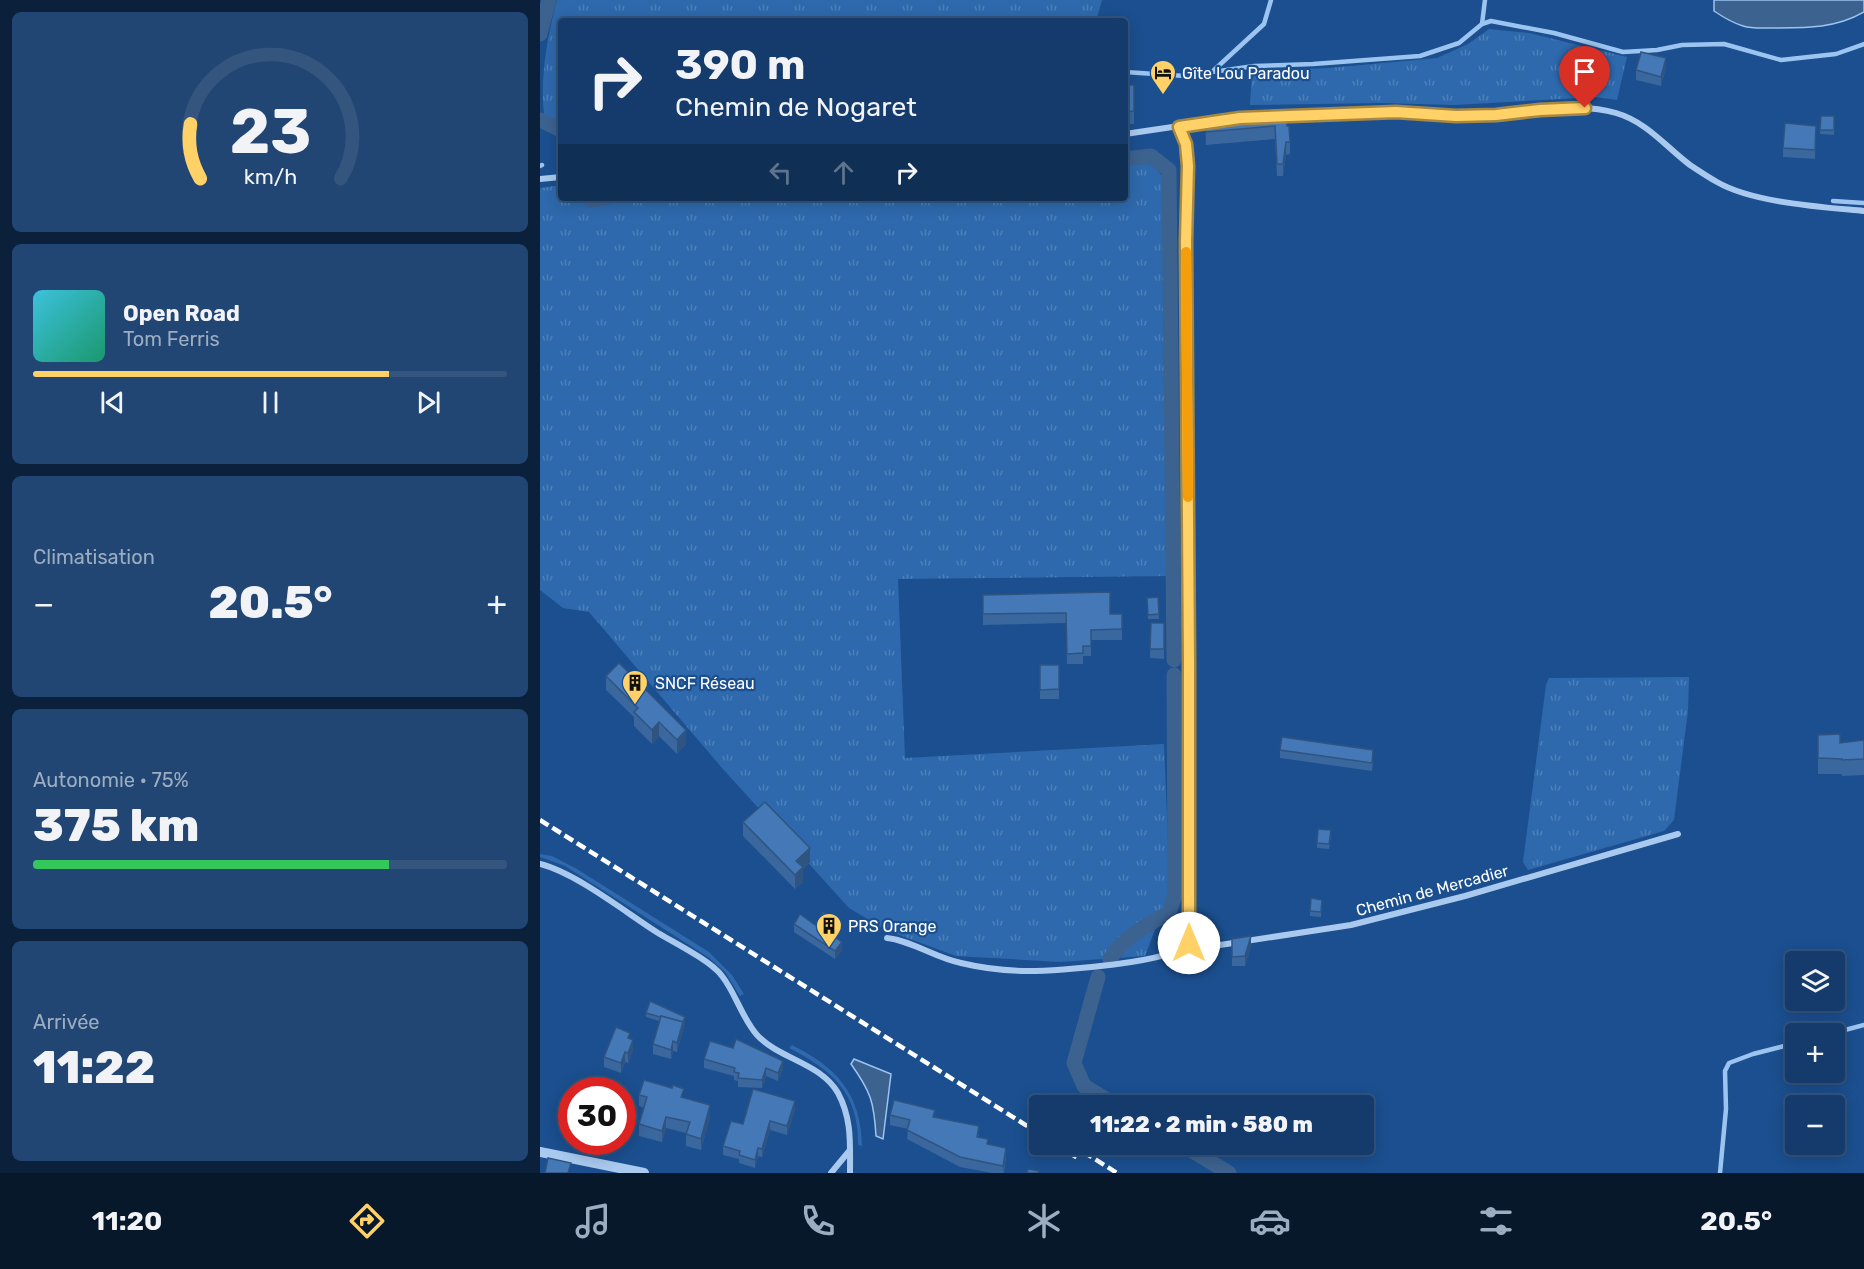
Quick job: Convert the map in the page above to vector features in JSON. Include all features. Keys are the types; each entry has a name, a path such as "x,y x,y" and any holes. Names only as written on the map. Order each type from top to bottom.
{"street":[{"path":"1275,116 1396,112 1456,116 1496,115 1585,108 1616,113 1638,122 1689,165 1720,184 1740,192 1793,204 1864,210"},
{"path":"1128,134 1220,120"},
{"path":"1179,127 1186,144 1188,166 1186,241 1189,943"},
{"path":"540,179 558,177"},
{"name":"Chemin de Mercadier","path":"887,938 902,940 933,955 959,963 1027,971 1080,968 1154,958 1177,951 1189,943 1207,947 1351,925 1465,896 1678,834"},
{"path":"540,864 575,879 699,958 721,975 757,1035 769,1045 823,1076 836,1090 846,1109 850,1128 850,1173"},
{"path":"831,1173 850,1149"},
{"path":"540,1152 644,1173"}],"green space":[{"path":"557,0 1102,0 1097,18 558,18 558,122 544,115 545,57"},
{"path":"1489,29 1529,33 1627,57 1617,100 1596,97 1455,105 1381,103 1250,105 1252,71 1329,68 1437,58 1468,44"},
{"path":"1150,161 1163,177 1169,576 898,579 905,758 1164,744 1170,890 1145,956 1061,962 956,956 886,930 849,908 722,768 589,612 563,608 540,590 540,188 558,185 558,201 584,201 589,205 622,201 1128,201 1128,165"},
{"path":"1689,677 1688,711 1674,820 1664,831 1528,870 1523,862 1546,685 1549,678"},
{"path":"540,854 552,856 577,869 709,952 732,975 744,994 740,996 725,972 708,957 565,866 540,857"},
{"path":"792,1045 808,1053 843,1084 857,1111 862,1146 858,1145 854,1111 840,1085 818,1065 789,1048"}],"shaded area":[{"path":"1714,0 1864,0 1864,12 1831,25 1754,28 1724,18 1714,11"},
{"path":"854,1059 891,1074 883,1139 876,1136 870,1098 851,1064"}],"building":[{"path":"1641,52 1666,58 1661,77 1636,70"},
{"path":"1128,85 1134,85 1134,111 1128,112"},
{"path":"1286,112 1290,142 1286,142 1283,164 1277,164 1275,126 1206,132 1205,119"},
{"path":"1821,116 1834,116 1834,130 1820,130"},
{"path":"1785,123 1816,126 1815,150 1783,148"},
{"path":"1110,592 1110,614 1122,614 1122,629 1091,630 1091,646 1083,646 1083,653 1067,654 1066,613 983,614 983,595"},
{"path":"1158,597 1159,614 1148,615 1147,598"},
{"path":"1151,623 1164,623 1164,649 1150,649"},
{"path":"619,663 686,730 677,740 659,722 652,730 634,712 638,708 606,676"},
{"path":"1040,665 1059,665 1059,689 1040,690"},
{"path":"1840,734 1840,743 1864,740 1864,759 1818,758 1818,735"},
{"path":"1282,737 1373,750 1372,763 1280,750"},
{"path":"765,802 810,848 796,861 803,867 795,875 743,822"},
{"path":"1318,829 1331,830 1329,844 1317,843"},
{"path":"1311,898 1322,900 1321,912 1310,911"},
{"path":"823,912 835,920 827,932 842,942 835,951 794,924 800,914 815,925"},
{"path":"1251,936 1245,956 1232,957 1232,939"},
{"path":"650,1001 685,1017 683,1022 646,1013"},
{"path":"661,1016 683,1022 677,1043 673,1041 671,1050 653,1044"},
{"path":"616,1027 630,1033 628,1038 633,1040 621,1063 604,1057"},
{"path":"736,1039 783,1061 778,1073 766,1068 762,1080 738,1078 739,1073 734,1072 735,1068 704,1059 710,1041 733,1048"},
{"path":"644,1080 684,1089 681,1097 710,1105 701,1139 686,1134 690,1122 666,1117 662,1131 639,1124 647,1097 639,1095"},
{"path":"753,1089 795,1101 787,1126 770,1121 762,1149 758,1148 755,1160 739,1155 740,1151 723,1146 731,1121 743,1124"},
{"path":"894,1100 935,1110 933,1117 979,1126 977,1137 988,1139 987,1144 1006,1148 1003,1166 960,1157 907,1130 910,1120 890,1115"},
{"path":"548,1158 571,1163 568,1173 545,1173"},
{"path":"1028,1169 1039,1171 1038,1173 1027,1173"}],"waterway":[{"path":"540,34 549,0"},
{"path":"1213,71 1264,24 1271,0"},
{"path":"1482,24 1485,0"},
{"path":"1128,72 1185,76 1254,66 1420,56 1459,43 1482,24 1491,21 1554,33 1623,52 1657,50 1682,45 1724,44 1781,60 1836,54 1864,44"},
{"path":"540,120 558,129"},
{"path":"1128,159 1151,156 1169,170 1174,660"},
{"path":"1833,201 1864,203"},
{"path":"1110,959 1128,938 1169,913 1175,895 1174,675"},
{"path":"1098,977 1074,1063 1084,1086 1099,1095"},
{"path":"1845,1030 1864,1025"},
{"path":"1720,1173 1726,1109 1725,1071 1729,1063 1785,1046"},
{"path":"1199,1155 1229,1173"}],"railway":[{"path":"540,820 1029,1127"},
{"path":"1073,1155 1079,1159"},
{"path":"1088,1155 1117,1173"}],"slow traffic":[{"path":"1186,252 1188,497"}],"place":[{"name":"Gîte Lou Paradou","path":"1163,96"},
{"name":"SNCF Réseau","path":"635,706"},
{"name":"PRS Orange","path":"829,949"}],"route":[{"path":"1189,943 1186,241 1188,166 1186,144 1179,127 1240,118 1396,112 1456,116 1496,115 1585,108"}]}
